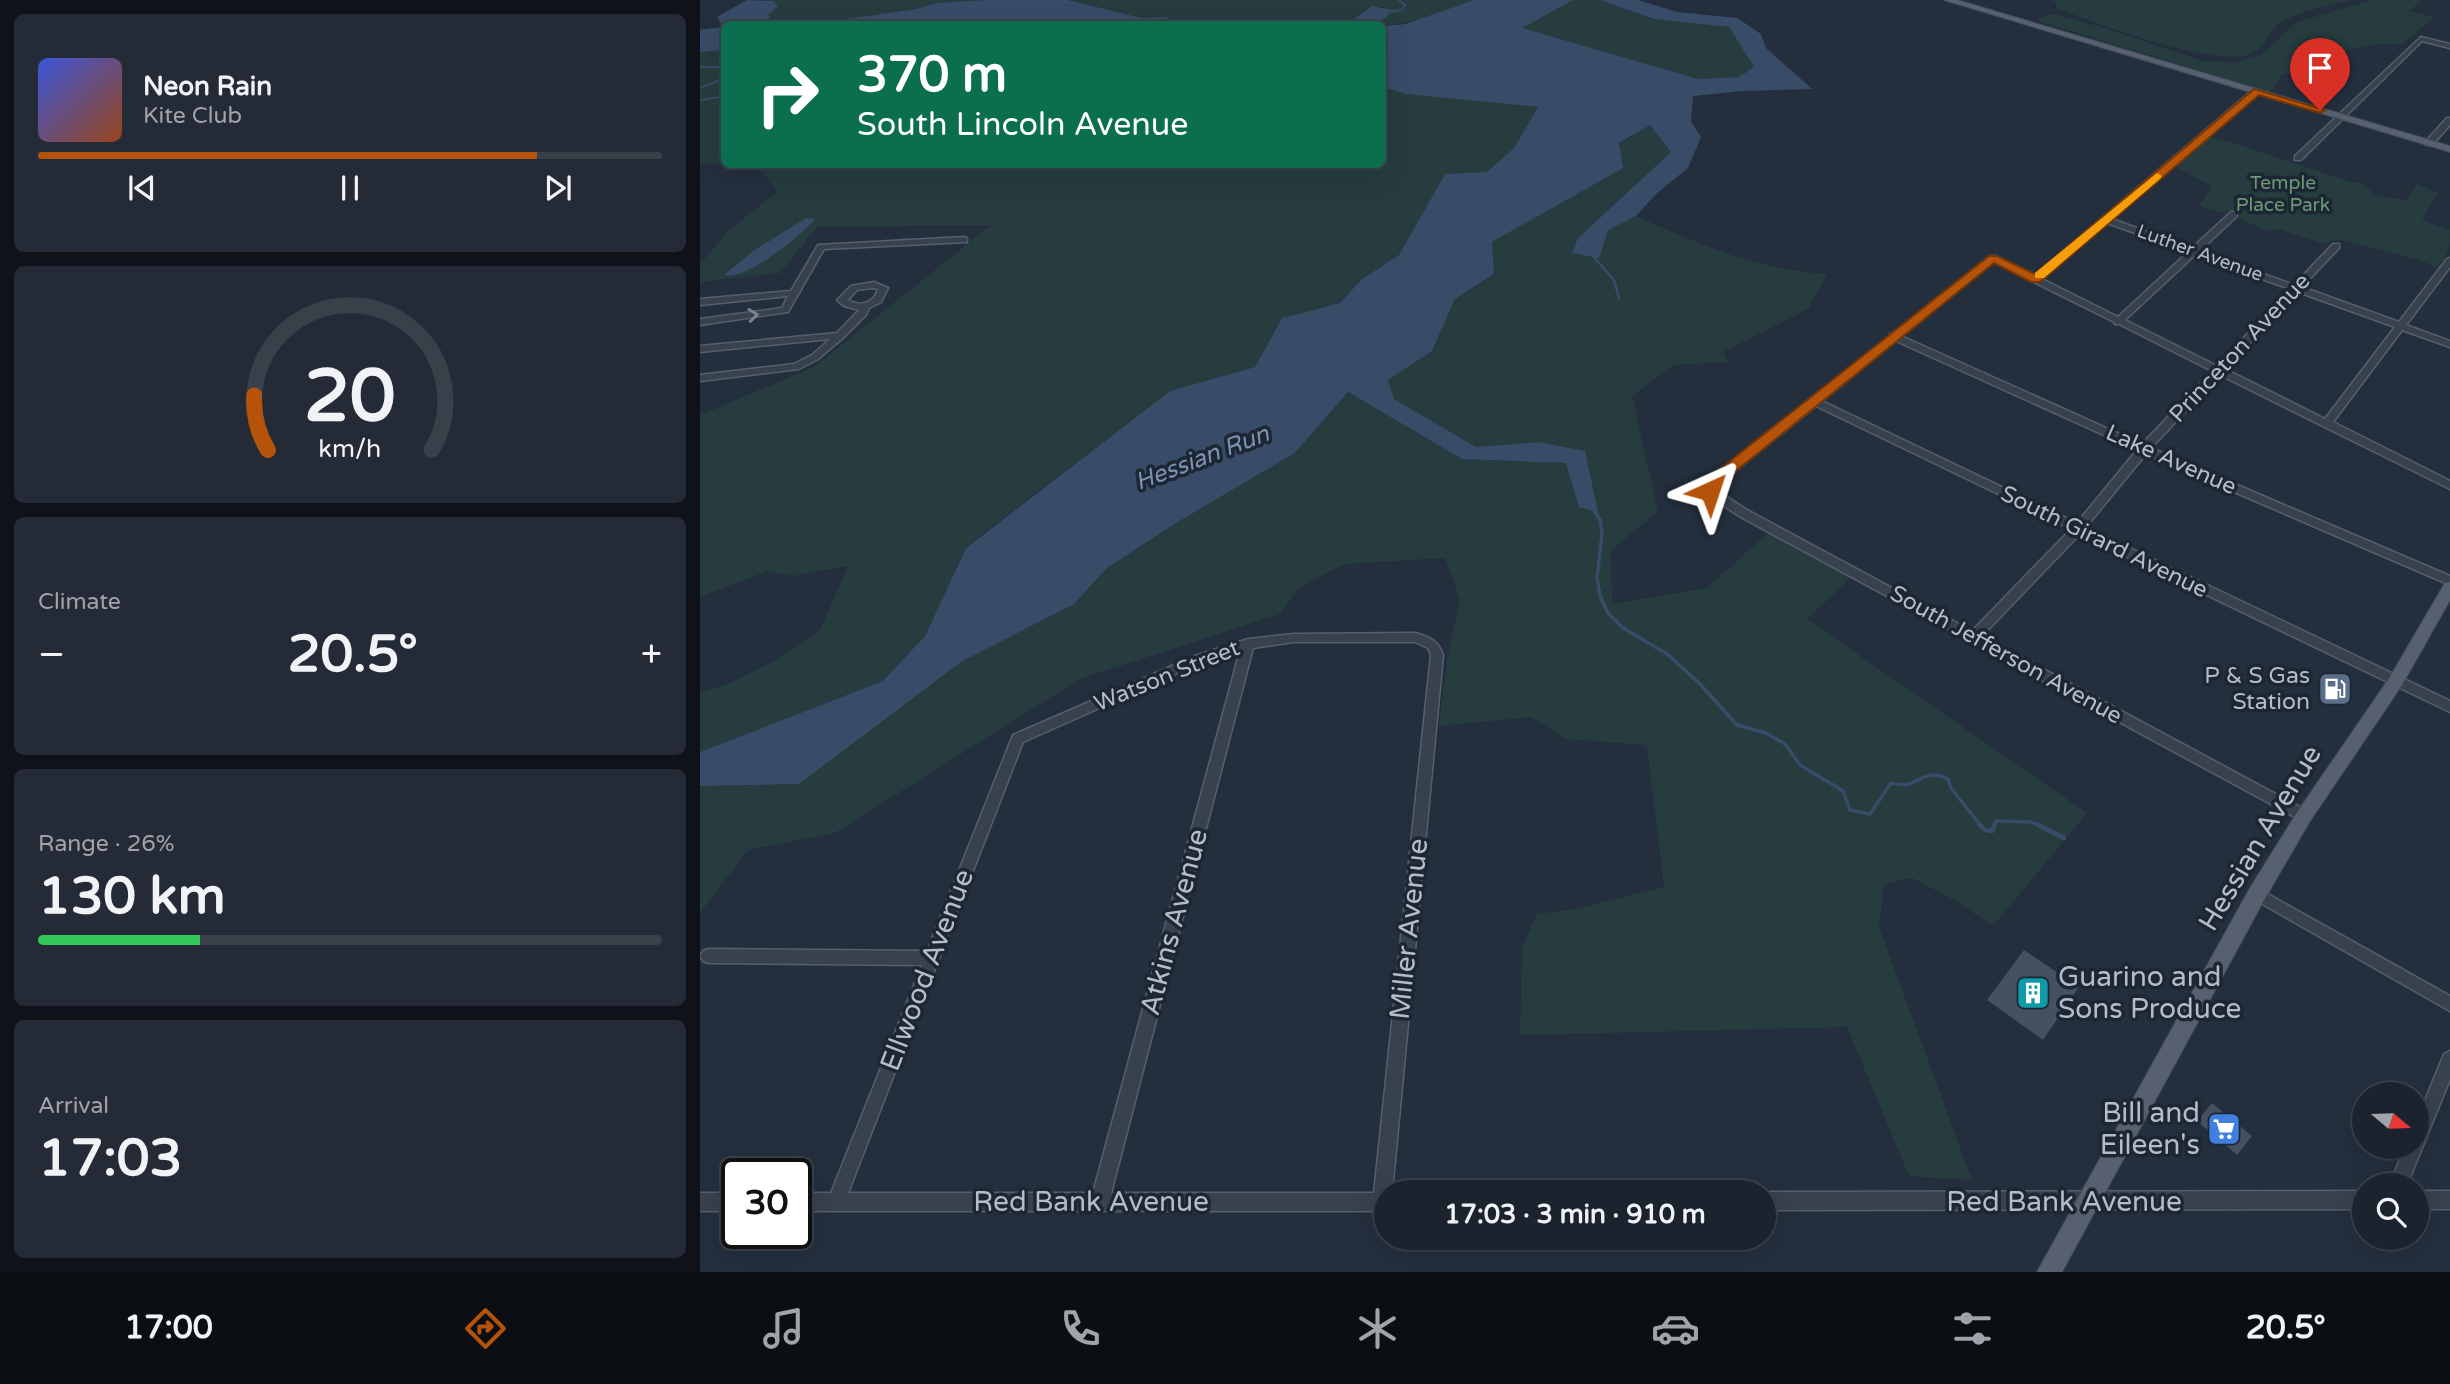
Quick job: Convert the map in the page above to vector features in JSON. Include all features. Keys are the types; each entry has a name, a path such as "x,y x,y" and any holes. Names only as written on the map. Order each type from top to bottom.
{"main road":[{"path":"1948,0 2450,149"},
{"name":"Hessian Avenue","path":"2049,1272 2257,894 2304,816 2396,681 2450,587"}],"street":[{"path":"2298,158 2421,39 2450,46"},
{"path":"2036,279 2257,91"},
{"path":"2429,143 2450,120"},
{"path":"2118,322 2234,214"},
{"name":"Luther Avenue","path":"2107,220 2450,344"},
{"path":"700,321 785,310 821,247 964,240"},
{"name":"Princeton Avenue","path":"1975,637 2077,530 2144,449 2336,246"},
{"path":"1814,401 1993,258 2450,485"},
{"path":"2326,424 2450,261"},
{"path":"700,302 796,293"},
{"path":"700,378 796,367 815,357 841,335 863,313 865,307"},
{"path":"700,349 841,335"},
{"name":"Lake Avenue","path":"1893,336 2144,449 2450,581"},
{"name":"South Jefferson Avenue","path":"1814,401 1716,479 1709,486 1710,491 1743,513 2304,816"},
{"name":"South Girard Avenue","path":"1814,401 2077,530 2450,707"},
{"name":"Watson Street","path":"1018,739 1199,659 1248,644 1294,638 1415,638 1435,646 1436,657"},
{"name":"Atkins Avenue","path":"1100,1201 1248,644"},
{"name":"Miller Avenue","path":"1386,1180 1436,657"},
{"name":"Ellwood Avenue","path":"836,1202 1018,739"},
{"path":"2257,894 2450,1004"},
{"path":"708,956 933,958"},
{"path":"2429,1111 2450,1059"},
{"name":"Red Bank Avenue","path":"1776,1201 2352,1200"},
{"path":"2429,1200 2450,1200"},
{"path":"700,1202 721,1202"},
{"name":"Red Bank Avenue","path":"812,1202 1374,1202"}],"green space":[{"path":"767,0 985,0 936,3 916,9 831,21 764,21 770,17 768,16 773,2"},
{"path":"1059,0 1474,0 1440,15 1413,22 1387,24 1386,21 1380,21 1393,9 1372,6 1351,21 1168,21 1166,17 1142,18"},
{"path":"1573,0 1600,0 1654,19 1729,27 1755,67 1739,77 1698,79 1521,28"},
{"path":"2050,0 2353,0 2295,15 2278,25 2253,53 2236,57 2213,56 2157,43 2057,9 2056,2"},
{"path":"2373,0 2423,0 2409,11 2434,17 2403,44 2367,46 2345,51 2325,63 2317,72 2283,74 2270,92 2035,20 2051,14 2098,26 2203,61 2237,62 2261,55 2297,22"},
{"path":"721,50 721,164 700,163 700,52"},
{"path":"1386,88 1406,94 1539,107 1514,148 1487,172 1445,174 1399,255 1362,279 1340,303 1282,318 1255,367 1170,391 966,547 925,636 883,681 700,752 700,693 728,684 774,661 820,630 848,566 793,576 768,571 700,597 700,415 814,367 991,225 817,227 780,273 700,282 700,264 729,230 777,192 759,168 1386,168"},
{"path":"1650,124 1671,152 1578,238 1608,230 1636,216 1728,254 1776,267 1827,274 1808,309 1723,352 1728,362 1674,365 1632,396 1658,512 1611,550 1612,604 1707,588 1772,529 1858,571 1807,619 2087,813 1993,926 1953,899 1912,878 1884,884 1879,927 1972,1180 1909,1176 1847,1027 1520,1035 1522,947 1537,914 1576,909 1664,887 1647,745 1566,739 1531,717 1439,726 1447,660 1460,600 1445,558 1344,564 1299,588 1280,614 1080,679 835,833 748,850 700,913 700,786 799,784 961,662 1074,604 1107,568 1176,523 1295,453 1348,392 1462,459 1567,463 1579,507 1585,451 1539,442 1476,447 1394,399 1387,380 1432,351 1455,299 1494,275 1491,242 1622,168 1619,144"},
{"name":"Temple Place Park","path":"2209,137 2354,183 2359,182 2377,196 2407,200 2417,184 2438,193 2422,220 2450,230 2445,256 2435,267 2420,260 2337,239 2325,244 2279,229 2268,231 2240,219 2235,211 2219,212 2199,206 2212,186 2174,166"}],"water":[{"path":"747,0 773,1 778,6 765,21 721,21 721,24 717,17"},
{"path":"1067,0 1142,18 1167,17 1168,21 831,21 916,9 936,3"},
{"name":"Hessian Run","path":"1474,0 1573,0 1522,28 1698,79 1739,77 1754,67 1729,27 1654,19 1600,0 1638,0 1677,12 1737,18 1761,34 1766,48 1812,89 1742,91 1693,96 1691,122 1701,137 1688,168 1656,194 1636,216 1608,230 1599,258 1572,253 1578,238 1671,152 1650,125 1619,143 1623,168 1492,242 1494,274 1455,299 1432,351 1388,380 1394,399 1476,447 1539,442 1585,451 1598,512 1579,507 1566,463 1462,459 1348,392 1295,453 1176,523 1107,568 1074,604 961,662 799,784 700,786 700,752 883,681 925,636 966,548 1170,391 1255,367 1282,318 1340,303 1362,279 1399,255 1445,174 1487,172 1514,148 1538,107 1406,94 1386,88 1386,26 1406,24"},
{"path":"1372,6 1394,10 1381,21 1351,21"},
{"path":"721,27 721,50 700,52 700,30"},
{"path":"806,218 815,219 772,256 745,271 724,275 753,251"}],"building":[{"name":"Guarino and Sons Produce","path":"2024,950 2079,987 2043,1040 1987,1000"},
{"name":"Bill and Eileen's","path":"2212,1103 2252,1136 2237,1155 2197,1121"}],"waterway":[{"path":"1388,12 1402,10 1405,5 1399,0"},
{"path":"700,67 721,67"},
{"path":"700,88 721,79"},
{"path":"700,100 721,98"},
{"path":"1592,255 1614,280 1619,298"},
{"path":"1593,509 1600,520 1602,534 1597,578 1600,596 1608,613 1623,628 1667,654 1699,683 1737,725 1766,733 1785,744 1800,765 1843,791 1850,810 1870,814 1891,783 1907,785 1937,775 1948,779 1951,788 1981,826"},
{"path":"1994,826 1996,821 2031,822 2040,826"},
{"path":"1981,826 1992,831 1995,824"},
{"path":"2036,824 2040,826"},
{"path":"2040,826 2064,838"}],"slow traffic":[{"path":"2040,276 2157,176"}],"place":[{"name":"P & S Gas Station","path":"2335,689"},
{"name":"Guarino and Sons Produce","path":"2033,993"},
{"name":"Bill and Eileen's","path":"2224,1129"}],"route":[{"path":"1710,491 1709,486 1716,479 1993,258 2036,279 2257,91 2320,110"}]}
